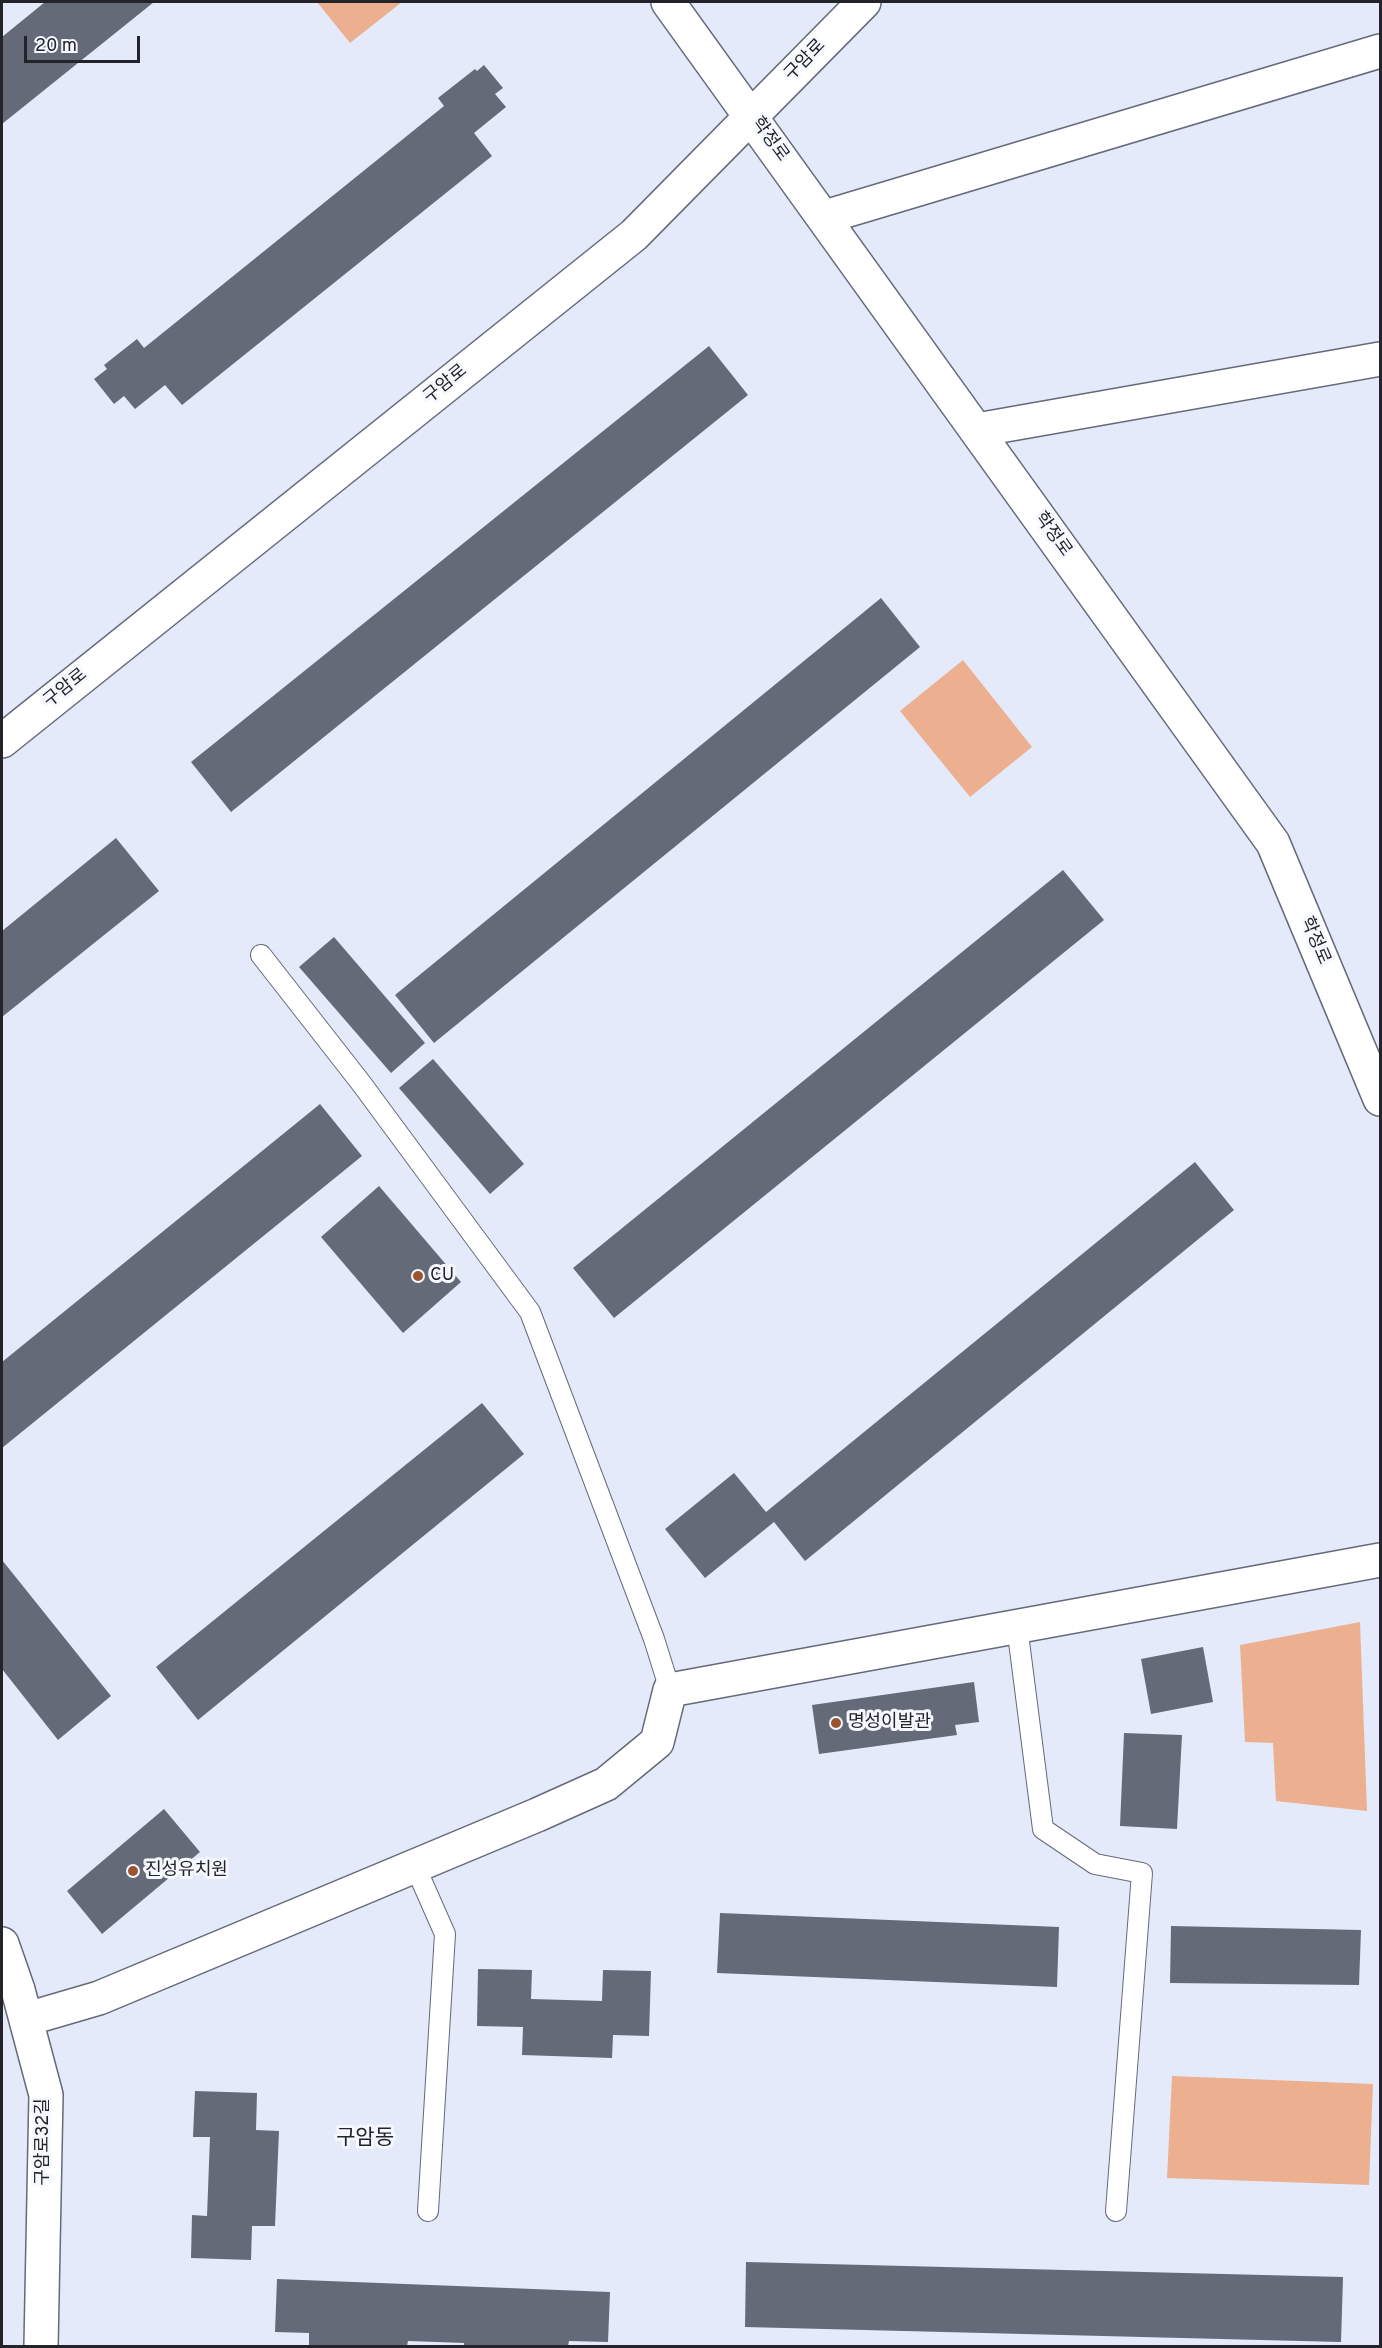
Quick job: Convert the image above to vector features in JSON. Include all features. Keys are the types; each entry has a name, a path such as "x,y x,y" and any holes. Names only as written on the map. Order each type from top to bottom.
{"street":[{"name":"학정로","path":"668,2 753,116 1273,843 1380,1100"},
{"name":"구암로","path":"2,741 634,235 864,2"},
{"path":"825,217 1380,51"},
{"path":"977,430 1380,359"},
{"path":"16,2002 99,1998 606,1784 657,1742 670,1690 1380,1560"},
{"name":"구암로32길","path":"2,1944 16,2002 46,2095 41,2346"}],"lane":[{"path":"261,955 361,1083 530,1312 654,1639 670,1690"},
{"path":"1017,1626 1043,1828 1095,1864 1142,1873 1116,2211"},
{"path":"415,1866 445,1934 428,2211"}],"shaded area":[{"path":"317,2 402,2 350,43"},
{"path":"963,660 1032,747 970,797 900,711"},
{"path":"1360,1622 1367,1811 1276,1801 1273,1743 1245,1742 1240,1645"},
{"path":"1172,2076 1373,2084 1369,2185 1167,2178"}],"building":[{"path":"45,2 154,2 2,124 2,37"},
{"path":"484,65 503,88 495,94 506,107 474,133 492,156 182,405 165,385 135,409 124,396 114,404 94,379 107,369 104,365 137,339 144,348 444,106 438,98 475,69 477,71"},
{"path":"709,346 748,395 231,812 191,762"},
{"path":"881,598 920,647 434,1043 395,995"},
{"path":"116,838 159,891 2,1017 2,931"},
{"path":"1063,870 1104,920 614,1318 573,1268"},
{"path":"334,937 425,1043 391,1073 299,967"},
{"path":"433,1059 524,1164 490,1194 399,1088"},
{"path":"320,1104 362,1156 2,1448 2,1362"},
{"path":"1195,1162 1234,1210 805,1561 774,1522 705,1578 665,1529 734,1473 766,1512"},
{"path":"379,1186 461,1282 403,1333 321,1237"},
{"path":"482,1403 524,1454 198,1720 156,1667"},
{"path":"2,1560 111,1696 58,1740 2,1669"},
{"path":"1203,1647 1213,1702 1151,1714 1141,1659"},
{"path":"974,1682 979,1722 955,1725 957,1735 819,1754 812,1705"},
{"path":"1124,1733 1182,1735 1177,1829 1120,1826"},
{"name":"진성유치원","path":"164,1809 200,1852 102,1934 67,1891"},
{"path":"720,1913 1059,1927 1057,1987 717,1973"},
{"path":"1171,1926 1361,1930 1359,1985 1170,1983"},
{"path":"478,1969 532,1970 531,1999 602,2001 603,1970 651,1971 649,2036 613,2035 612,2058 522,2055 523,2027 477,2026"},
{"path":"195,2091 257,2093 256,2130 279,2131 275,2226 252,2226 251,2260 191,2258 192,2215 207,2216 210,2137 193,2137"},
{"path":"746,2262 1343,2277 1341,2342 745,2327"},
{"path":"277,2279 610,2292 608,2342 569,2341 568,2346 464,2346 464,2343 408,2341 407,2346 309,2346 309,2333 275,2332"}],"place":[{"name":"CU","path":"418,1276"},
{"name":"명성이발관","path":"836,1723"},
{"name":"진성유치원","path":"133,1871"}],"district":[{"name":"구암동","path":"365,2140"}]}
